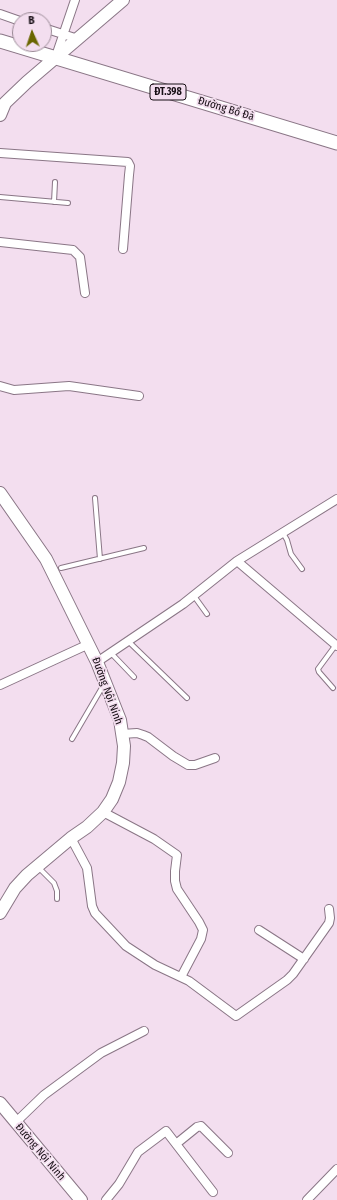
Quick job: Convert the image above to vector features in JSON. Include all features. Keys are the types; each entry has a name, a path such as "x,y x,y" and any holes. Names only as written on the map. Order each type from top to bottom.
{"main road":[{"name":"Đường Bổ Đà","path":"0,41 337,143"}],"street":[{"path":"55,58 75,0"},
{"path":"0,115 5,103 123,0"},
{"path":"0,14 12,18"},
{"path":"52,31 78,39"},
{"path":"0,153 128,162 130,166 123,249"},
{"path":"0,242 73,250 80,257 85,293"},
{"path":"0,386 14,390 73,387 139,396"},
{"name":"Đường Nội Ninh","path":"0,493 46,559 57,569 98,662 120,720 124,746 119,782 112,799 103,812 87,827 71,838 38,866 15,888 0,913"},
{"path":"98,662 193,596 237,561 337,499"},
{"path":"237,561 336,645"},
{"path":"0,685 89,644"},
{"path":"122,734 137,733 148,737 173,756 188,765 195,765 215,758"},
{"path":"103,812 154,839 177,855 175,876 177,889 203,930 181,977"},
{"path":"71,838 87,868 94,913 126,946 154,965 190,981 236,1016 287,980 293,974 329,923 329,909"},
{"path":"259,930 304,959"},
{"path":"16,1122 44,1095 101,1053 144,1031"},
{"name":"Đường Nội Ninh","path":"0,1103 81,1200"},
{"path":"176,1144 197,1127 201,1126 228,1153"},
{"path":"106,1200 119,1184 140,1151 166,1131 213,1192"},
{"path":"307,1200 337,1169"}],"lane":[{"path":"54,202 55,182"},
{"path":"0,198 68,203"},
{"path":"95,498 100,559"},
{"path":"283,532 291,554 302,569"},
{"path":"57,569 144,548"},
{"path":"193,596 207,614"},
{"path":"128,641 187,698"},
{"path":"333,688 318,672 318,668 336,645"},
{"path":"111,652 134,676"},
{"path":"72,738 105,682"},
{"path":"38,866 54,883 57,891 57,899"}]}
